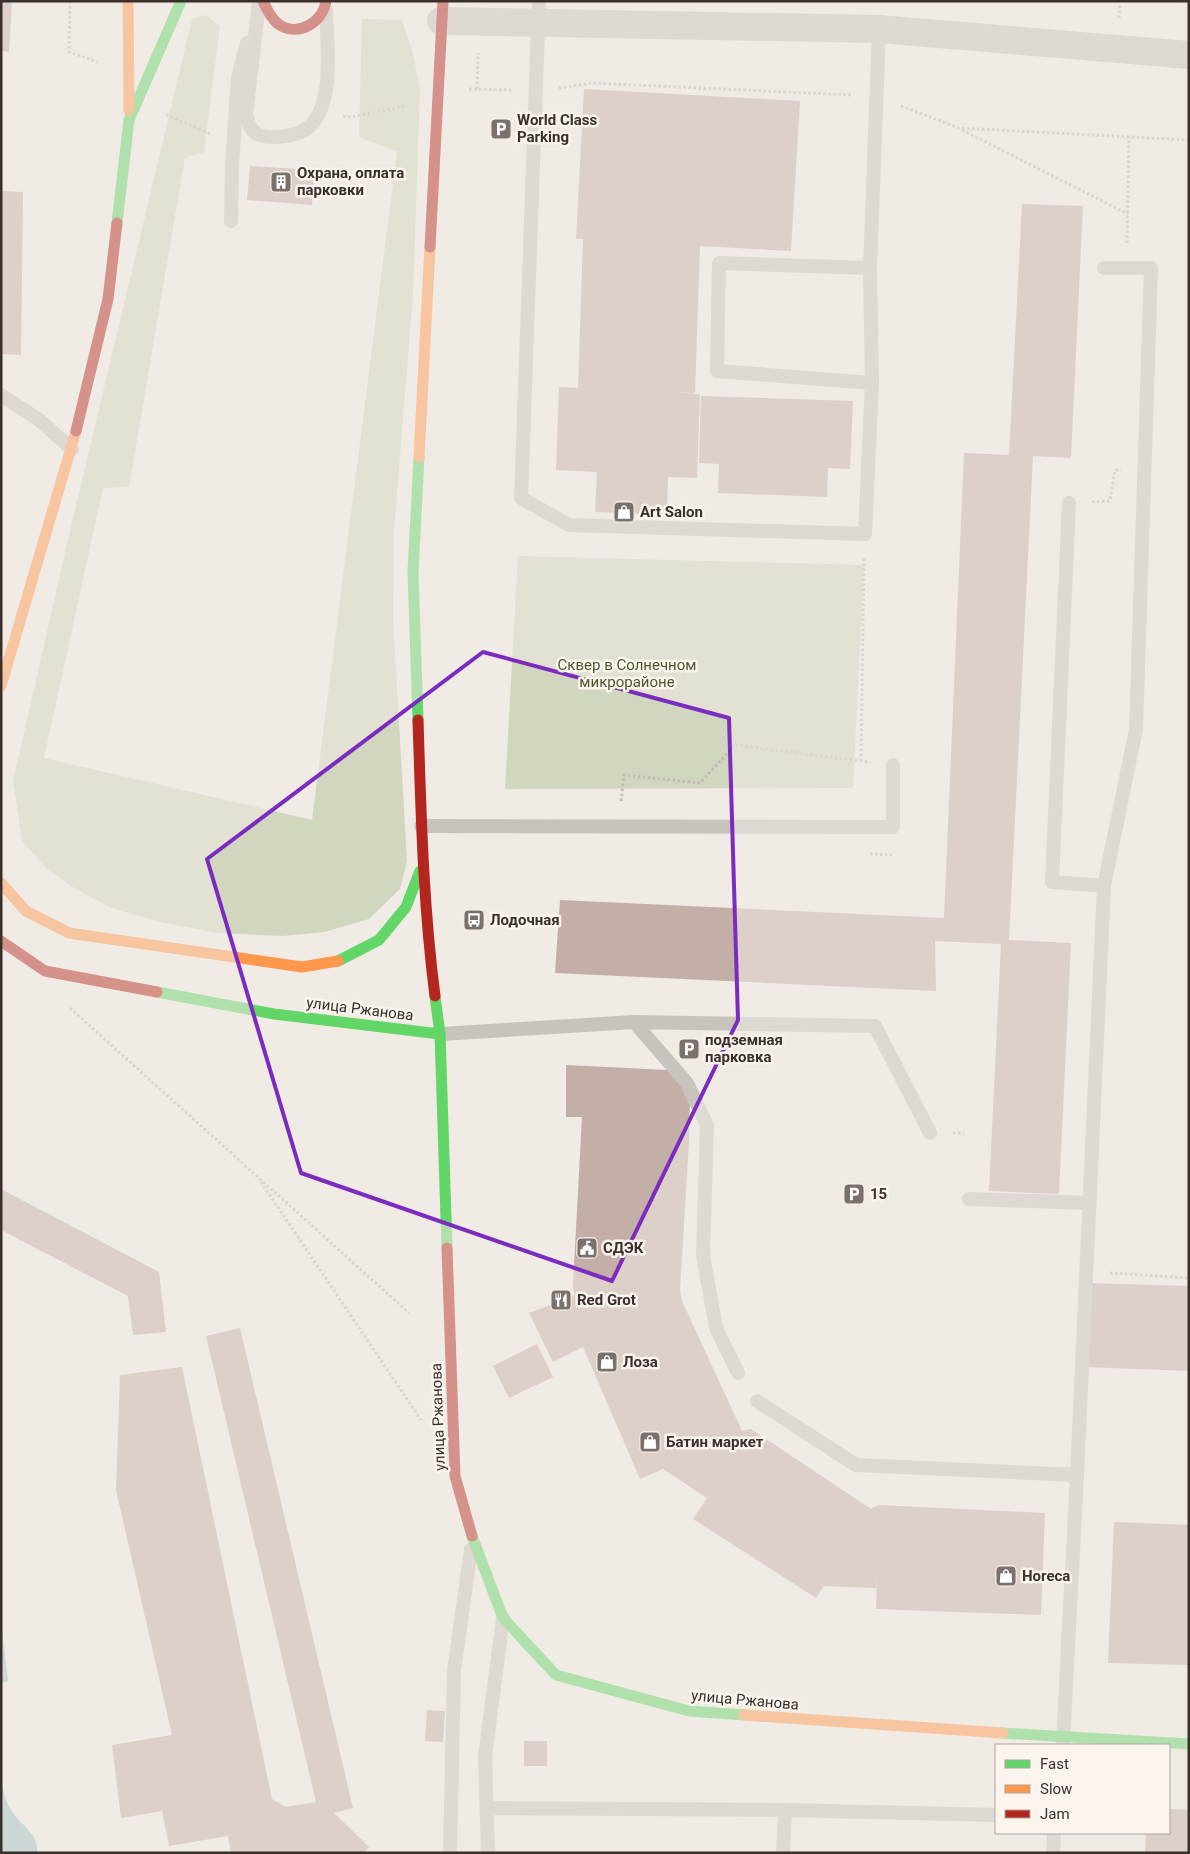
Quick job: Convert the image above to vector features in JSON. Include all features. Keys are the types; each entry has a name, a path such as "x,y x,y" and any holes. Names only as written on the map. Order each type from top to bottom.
{"street":[{"path":"1,686 72,449 108,299 129,120 128,1"},
{"path":"129,120 181,1"},
{"path":"263,1 268,13 274,20 281,26 290,29 314,23 326,4"},
{"path":"440,1034 429,950 423,863 413,572 438,96 438,10 539,12 879,29 1189,55"},
{"path":"1,884 26,911 69,933 302,967 341,960 379,940 406,907 423,863"},
{"name":"улица Ржанова","path":"1,940 45,971 274,1014 440,1034 455,1476 473,1539 504,1618 556,1675 689,1712 1063,1741 1189,1744"}],"lane":[{"path":"258,1 246,115 253,132 266,137 296,134 309,126 318,113 325,96 326,4"},
{"path":"231,221 232,165 238,78 258,1"},
{"path":"539,12 521,498 569,525 865,534 872,383 870,268 879,29"},
{"path":"870,268 719,263 717,371 872,383"},
{"path":"1063,1741 1104,886 1136,729 1151,268 1104,268"},
{"path":"1,395 38,419 72,449"},
{"path":"1069,503 1052,882 1104,886"},
{"path":"421,826 893,827 893,765"},
{"path":"440,1034 634,1022 875,1026 930,1133"},
{"path":"634,1022 687,1083 707,1125 703,1255 716,1328 738,1373"},
{"path":"970,1199 1090,1203"},
{"path":"757,1401 856,1465 1077,1475"},
{"path":"450,1853 454,1671 473,1539"},
{"path":"488,1853 485,1758 504,1618"},
{"path":"487,1808 785,1810 995,1814"},
{"path":"783,1853 785,1810"},
{"path":"1053,1853 1054,1834"}],"path":[{"path":"1177,1 1189,2"},
{"path":"318,113 352,118 413,105 458,89 536,91 591,83 876,96 959,128 1128,214"},
{"path":"959,128 1189,140"},
{"path":"1127,268 1129,137"},
{"path":"1110,501 1115,470"},
{"path":"861,761 864,565"},
{"path":"618,826 624,775 700,783 735,745 893,765"},
{"path":"66,1004 409,1313"},
{"path":"258,1178 423,1423"},
{"path":"1086,1272 1189,1278"}],"highlighted area":[{"path":"483,652 729,718 738,1020 612,1281 301,1173 207,859"}],"green space":[{"path":"206,15 220,26 204,152 185,158 129,487 103,488 44,758 312,820 397,152 359,137 362,19 402,20 413,53 420,90 413,294 394,531 393,619 407,861 400,889 369,919 324,932 283,936 218,933 160,922 112,908 77,890 47,869 22,841 13,781 73,518 192,19"},
{"name":"Сквер в Солнечном микрорайоне","path":"518,556 864,565 853,788 505,789"}],"water":[{"path":"1,1622 8,1681 1,1684"},
{"path":"1,1775 6,1800 13,1813 36,1841 37,1853 1,1853"}],"building":[{"path":"1,1 12,1 9,52 1,51"},
{"path":"584,89 800,101 791,251 700,246 695,393 671,392 700,394 697,478 668,477 667,515 595,512 597,472 556,470 559,387 578,388 583,239 576,239"},
{"name":"Охрана, оплата парковки","path":"250,166 314,170 312,205 247,200"},
{"path":"1,191 23,192 21,355 1,354"},
{"path":"1022,204 1083,206 1071,458 1033,456 1009,940 1071,943 1059,1194 989,1191 1001,944 935,941 936,991 555,973 560,900 944,918 964,453 1009,455"},
{"path":"701,396 853,401 850,469 828,468 827,497 718,493 719,464 699,463"},
{"path":"566,1065 667,1070 690,1096 680,1290 682,1301 742,1431 751,1429 871,1509 879,1505 1045,1513 1041,1615 876,1609 877,1575 876,1588 824,1586 816,1598 693,1519 707,1498 663,1469 640,1479 583,1347 553,1362 529,1313 574,1296 573,1284 582,1117 566,1117"},
{"path":"1,1189 159,1272 166,1332 133,1335 128,1296 1,1230"},
{"path":"1088,1283 1189,1286 1189,1371 1086,1367"},
{"path":"240,1328 353,1808 334,1813 369,1847 364,1853 231,1853 228,1836 169,1846 162,1811 121,1818 112,1745 172,1735 116,1490 120,1375 182,1367 272,1799 286,1807 316,1802 206,1336"},
{"path":"537,1344 553,1377 509,1398 493,1366"},
{"path":"1114,1522 1189,1525 1189,1665 1108,1663"},
{"path":"427,1710 445,1711 443,1742 425,1741"},
{"path":"524,1741 547,1741 547,1766 524,1766"},
{"path":"1170,1809 1189,1810 1189,1853 1145,1853 1146,1834 1170,1834"}],"traffic: fast":[{"path":"117,223 129,120 181,1"},
{"path":"418,720 413,572 419,457"},
{"path":"338,961 379,940 406,907 420,871"},
{"path":"157,992 274,1014 440,1034"},
{"path":"435,996 440,1034 447,1248"},
{"path":"472,1536 503,1618 556,1675 689,1711 744,1715"},
{"path":"1003,1733 1189,1744"}],"traffic: slow":[{"path":"128,1 129,110"},
{"path":"419,457 430,247"},
{"path":"1,686 76,431"},
{"path":"1,883 26,911 69,933 302,967 338,961"},
{"path":"744,1715 1003,1733"}],"traffic: jam":[{"path":"263,1 269,14 278,24 294,29 308,26 315,21 324,9 326,1"},
{"path":"430,247 443,1"},
{"path":"76,431 108,299 117,223"},
{"path":"418,720 425,892 435,996"},
{"path":"1,941 45,971 157,992"},
{"path":"447,1248 455,1476 472,1536"}],"place":[{"name":"World Class Parking","path":"501,129"},
{"name":"Охрана, оплата парковки","path":"281,182"},
{"name":"Art Salon","path":"624,512"},
{"name":"Лодочная","path":"474,920"},
{"name":"подземная парковка","path":"689,1049"},
{"name":"15","path":"854,1194"},
{"name":"СДЭК","path":"587,1248"},
{"name":"Red Grot","path":"561,1300"},
{"name":"Лоза","path":"607,1362"},
{"name":"Батин маркет","path":"650,1442"},
{"name":"Horeca","path":"1006,1576"}]}
